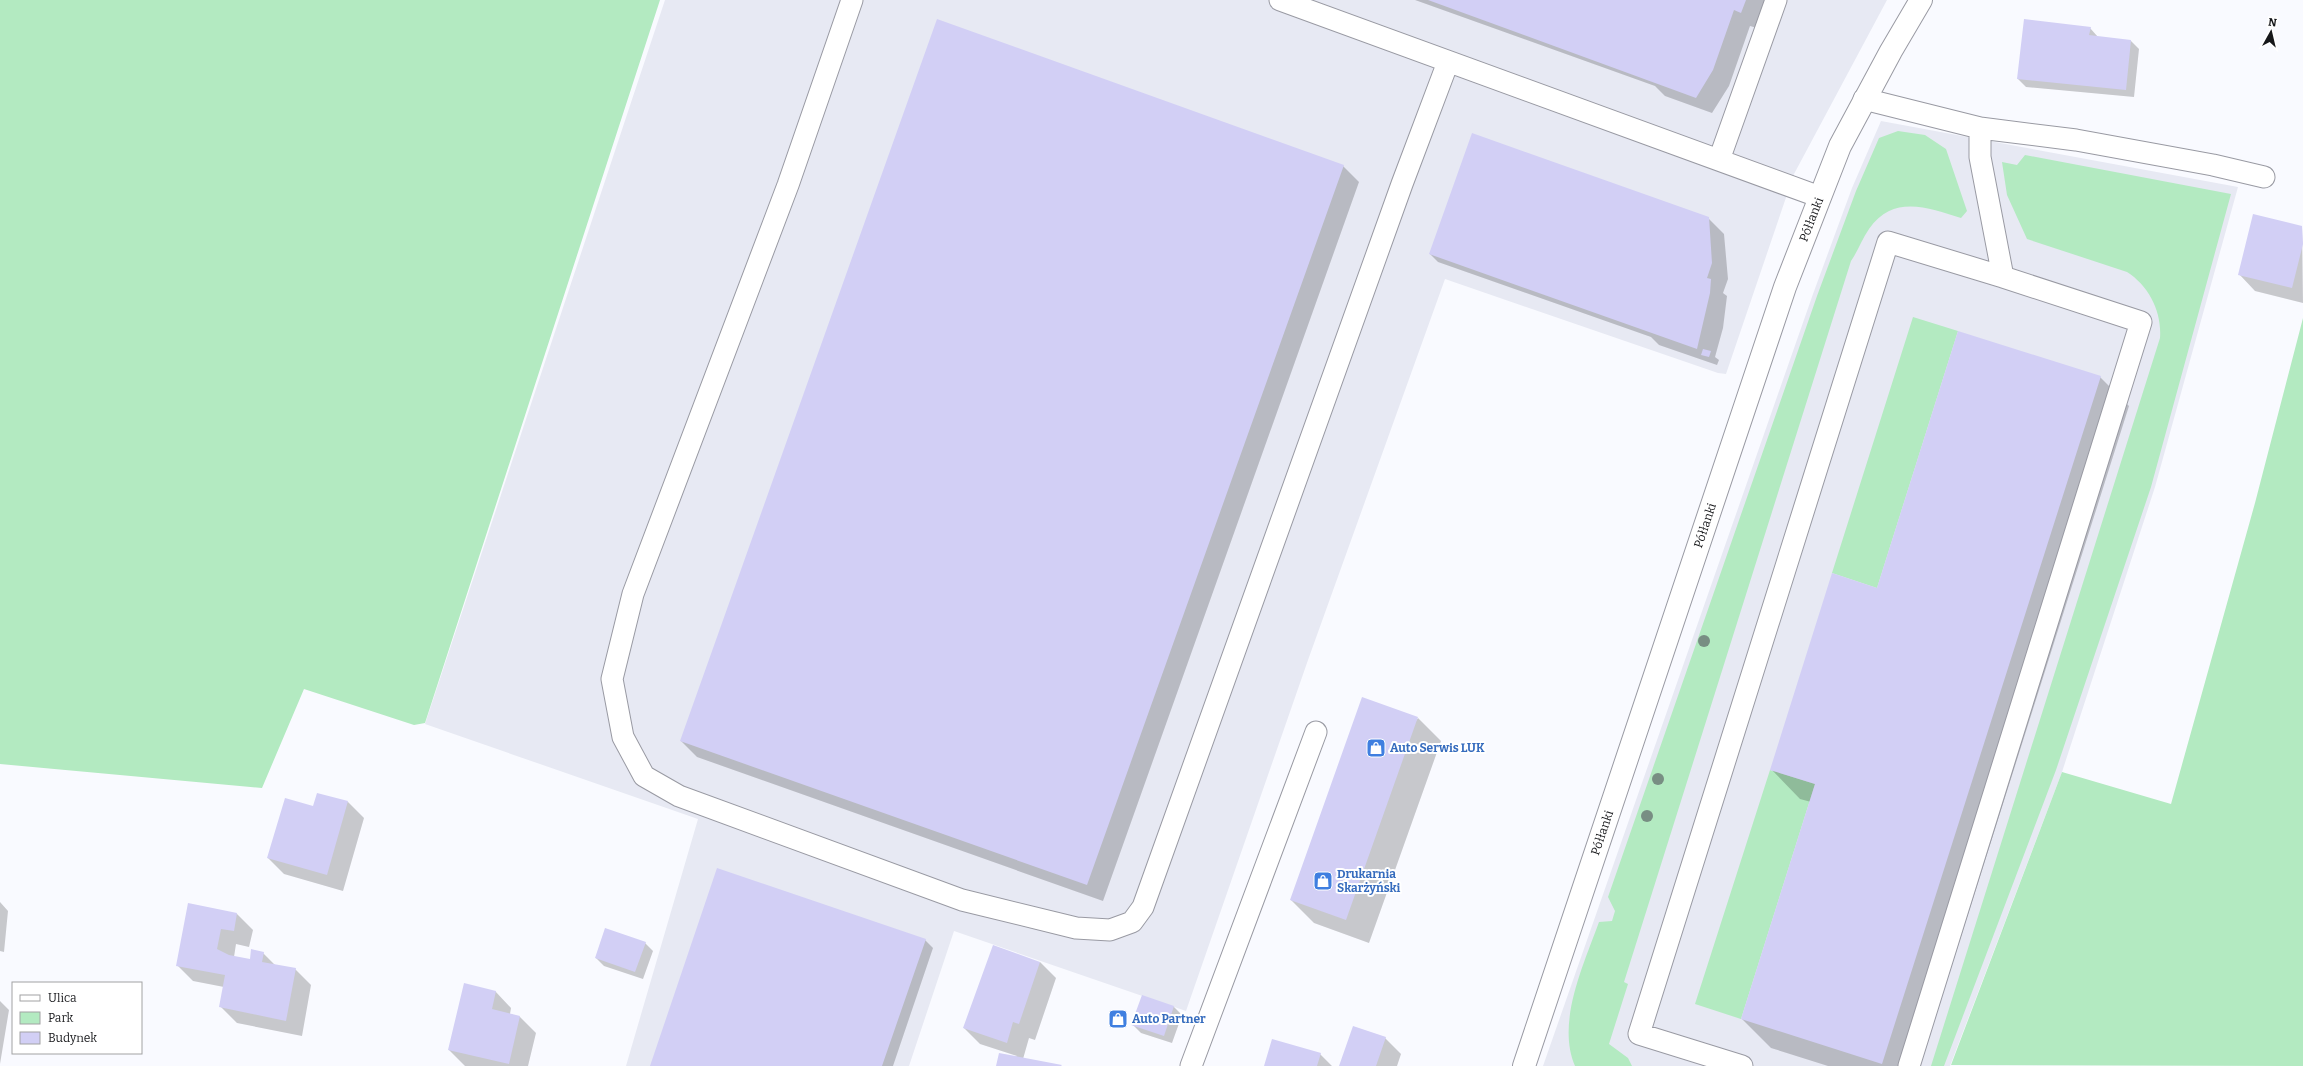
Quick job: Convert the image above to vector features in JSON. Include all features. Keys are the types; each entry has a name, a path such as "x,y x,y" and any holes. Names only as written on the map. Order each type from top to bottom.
{"street":[{"name":"Półłanki","path":"1524,1066 1785,287 1840,146 1864,99 1921,0"}],"lane":[{"path":"852,0 788,185 633,594 612,679 623,737 644,776 679,796 962,900 1076,928 1110,930 1132,922 1143,907 1402,184 1448,62"},
{"path":"1280,0 1820,197"},
{"path":"1718,160 1776,0"},
{"path":"1864,99 1980,128 2076,140 2213,165 2264,177"},
{"path":"1980,128 1980,156 2002,277"},
{"path":"1742,1066 1638,1034 1888,242 2141,322 1909,1066"},
{"path":"1191,1066 1316,732"}],"shaded area":[{"path":"665,0 1887,0 1794,174 1726,374 1718,373 1445,279 1308,660 1186,1011 954,931 909,1066 626,1066 698,819 425,724"},
{"path":"1881,121 2238,187 2155,487 2062,772 1950,1066 1543,1066 1813,294 1852,188"}],"green space":[{"path":"0,0 660,0 425,723 414,725 304,689 262,788 0,764"},
{"path":"1898,131 1925,135 1946,149 1967,211 1961,218 1924,208 1900,208 1889,211 1879,218 1869,229 1851,261 1624,982 1628,984 1609,1044 1628,1058 1632,1066 1575,1066 1570,1049 1570,1012 1580,974 1599,922 1612,921 1615,911 1608,897 1817,296 1856,191 1879,138"},
{"path":"2025,155 2231,194 2151,487 2056,770 1944,1066 1931,1066 2160,338 2159,319 2148,292 2127,272 2027,239 2007,195 2002,162 2017,165"},
{"path":"1913,317 1958,331 1877,588 1832,573"},
{"path":"2303,318 2303,1066 1951,1065 2062,772 2171,804 2255,503"},
{"path":"1770,770 1815,784 1741,1019 1695,1004"}],"building":[{"path":"1428,0 1746,0 1741,13 1734,10 1713,70 1696,98"},
{"path":"937,19 1344,165 1087,885 680,741"},
{"path":"2024,19 2091,27 2089,35 2131,40 2126,90 2017,79"},
{"path":"1472,133 1709,217 1712,263 1707,278 1711,279 1710,293 1697,349 1429,254"},
{"path":"2253,214 2302,226 2303,244 2292,288 2238,275"},
{"path":"1958,331 2101,376 1882,1064 1741,1019 1815,784 1770,770 1832,573 1877,588"},
{"path":"1703,349 1711,351 1709,357 1701,355"},
{"path":"1362,697 1418,717 1346,920 1290,900"},
{"path":"317,793 348,801 327,875 267,858 285,798 313,806"},
{"path":"717,868 926,939 882,1066 650,1066"},
{"path":"188,903 237,913 234,931 221,929 217,949 229,955 250,959 251,949 264,952 262,962 296,968 286,1021 219,1007 225,975 176,966"},
{"path":"605,928 646,942 635,972 595,958"},
{"path":"993,945 1040,962 1019,1024 1013,1022 1007,1043 963,1028"},
{"path":"464,983 496,991 492,1009 520,1016 509,1064 448,1050"},
{"path":"1142,995 1174,1006 1164,1036 1131,1025"},
{"path":"1353,1026 1386,1037 1376,1066 1339,1066"},
{"path":"1272,1039 1321,1053 1317,1066 1264,1066"},
{"path":"999,1053 1062,1065 996,1066"}],"place":[{"name":"Auto Serwis LUK","path":"1376,748"},
{"name":"Drukarnia Skarżyński","path":"1323,881"},
{"name":"Auto Partner","path":"1118,1019"}]}
